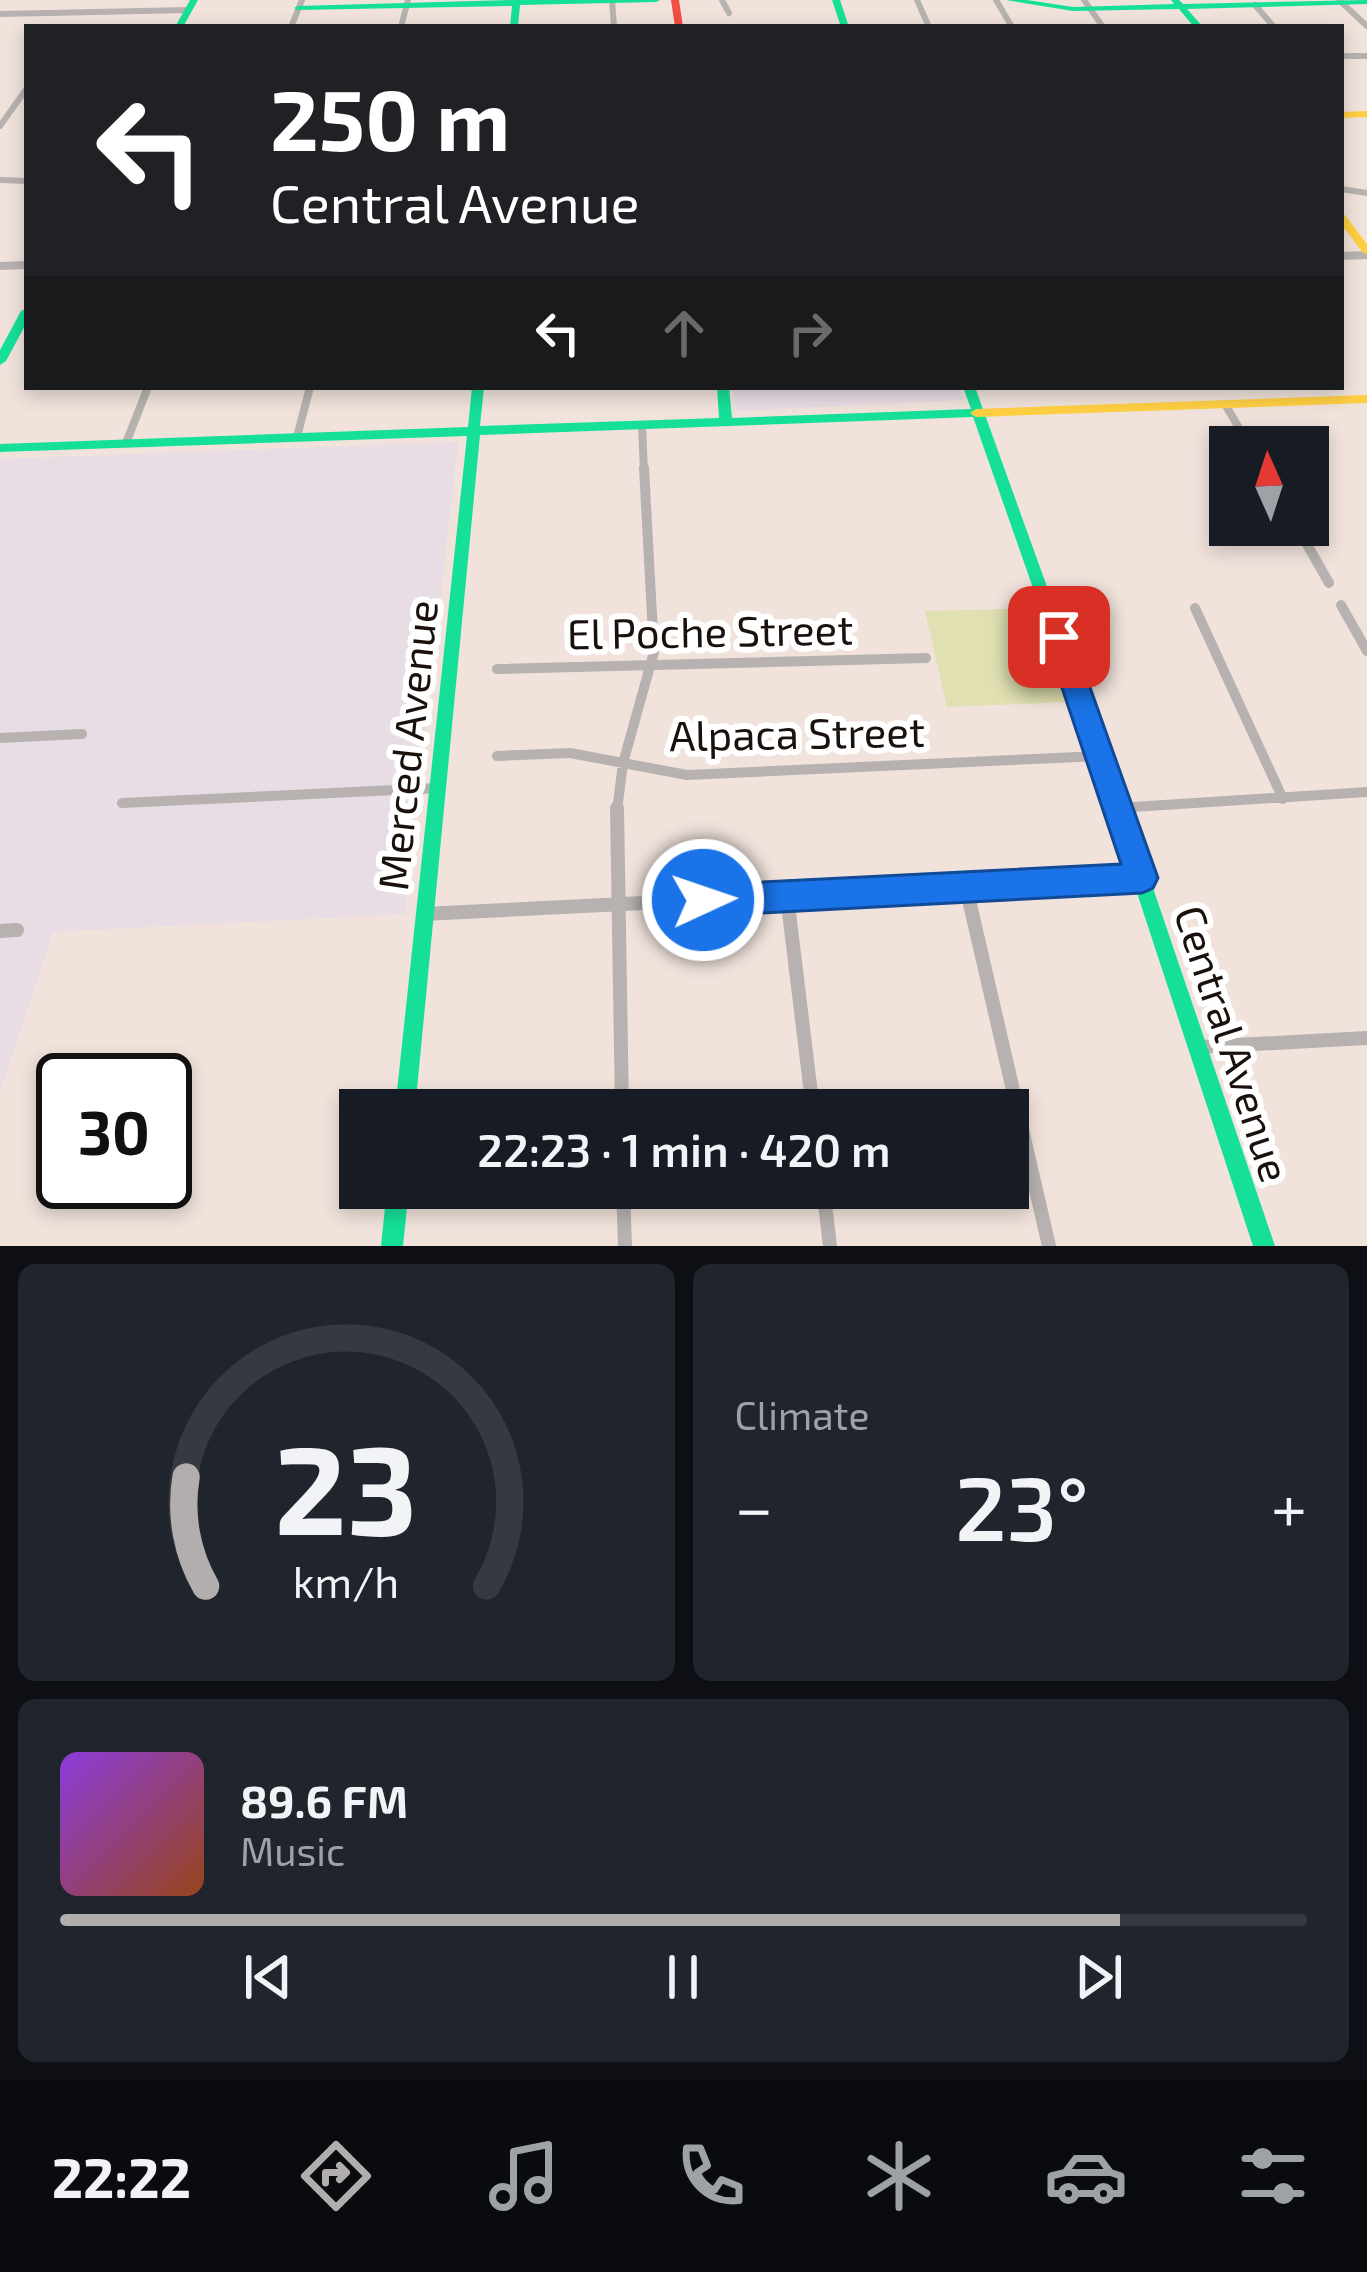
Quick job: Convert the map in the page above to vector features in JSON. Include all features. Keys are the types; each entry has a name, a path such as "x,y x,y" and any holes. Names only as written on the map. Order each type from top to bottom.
{"street":[{"path":"24,14 34,0"},
{"path":"300,4 656,0"},
{"path":"722,0 729,13"},
{"path":"1010,0 1255,5 1367,2"},
{"path":"1340,2 1367,26"},
{"path":"0,14 191,5"},
{"path":"1255,5 1271,24"},
{"path":"72,23 79,13"},
{"path":"0,126 24,92"},
{"path":"1344,210 1367,239"},
{"path":"1344,222 1367,253"},
{"path":"0,361 24,317"},
{"path":"126,443 147,390"},
{"path":"297,437 309,390"},
{"name":"Merced Avenue","path":"407,1089 478,390"},
{"path":"723,390 726,422"},
{"name":"Central Avenue","path":"970,390 1142,878 1264,1246"},
{"path":"0,448 1367,399"},
{"path":"1226,404 1238,426"},
{"path":"622,1089 616,827 622,763 652,666 642,425"},
{"path":"1308,546 1329,583"},
{"path":"1341,604 1367,651"},
{"path":"1195,608 1282,800"},
{"name":"El Poche Street","path":"496,669 926,658"},
{"path":"0,738 82,734"},
{"name":"Alpaca Street","path":"497,756 570,753 687,775 1100,756"},
{"path":"122,803 439,788"},
{"path":"1117,808 1367,792"},
{"path":"424,914 1142,878"},
{"path":"966,887 1049,1246"},
{"path":"788,896 811,1089"},
{"path":"0,931 17,930"},
{"path":"1198,1047 1367,1038"},
{"path":"392,1246 396,1209"},
{"path":"624,1209 625,1246"},
{"path":"826,1209 830,1246"}],"shaded area":[{"path":"733,390 960,390 963,400 736,411"},
{"path":"458,442 405,914 53,932 0,1092 0,459"}],"green space":[{"path":"1033,608 1068,702 947,707 925,611"}],"traffic: fast":[{"path":"181,24 194,0"},
{"path":"514,24 516,0"},
{"path":"298,8 656,0"},
{"path":"836,0 844,24"},
{"path":"1010,0 1073,9 1367,2"},
{"path":"1175,0 1196,24"},
{"path":"0,361 24,317"},
{"path":"407,1089 478,390"},
{"path":"723,390 726,422"},
{"path":"970,390 1100,756 1264,1246"},
{"path":"0,448 976,413"},
{"path":"392,1246 396,1209"}],"traffic: slow":[{"path":"1344,115 1367,114"},
{"path":"1344,221 1367,251"},
{"path":"976,413 1367,399"}],"traffic: jam":[{"path":"675,0 679,24"}],"route":[{"path":"703,900 1142,878 1059,637"}]}
